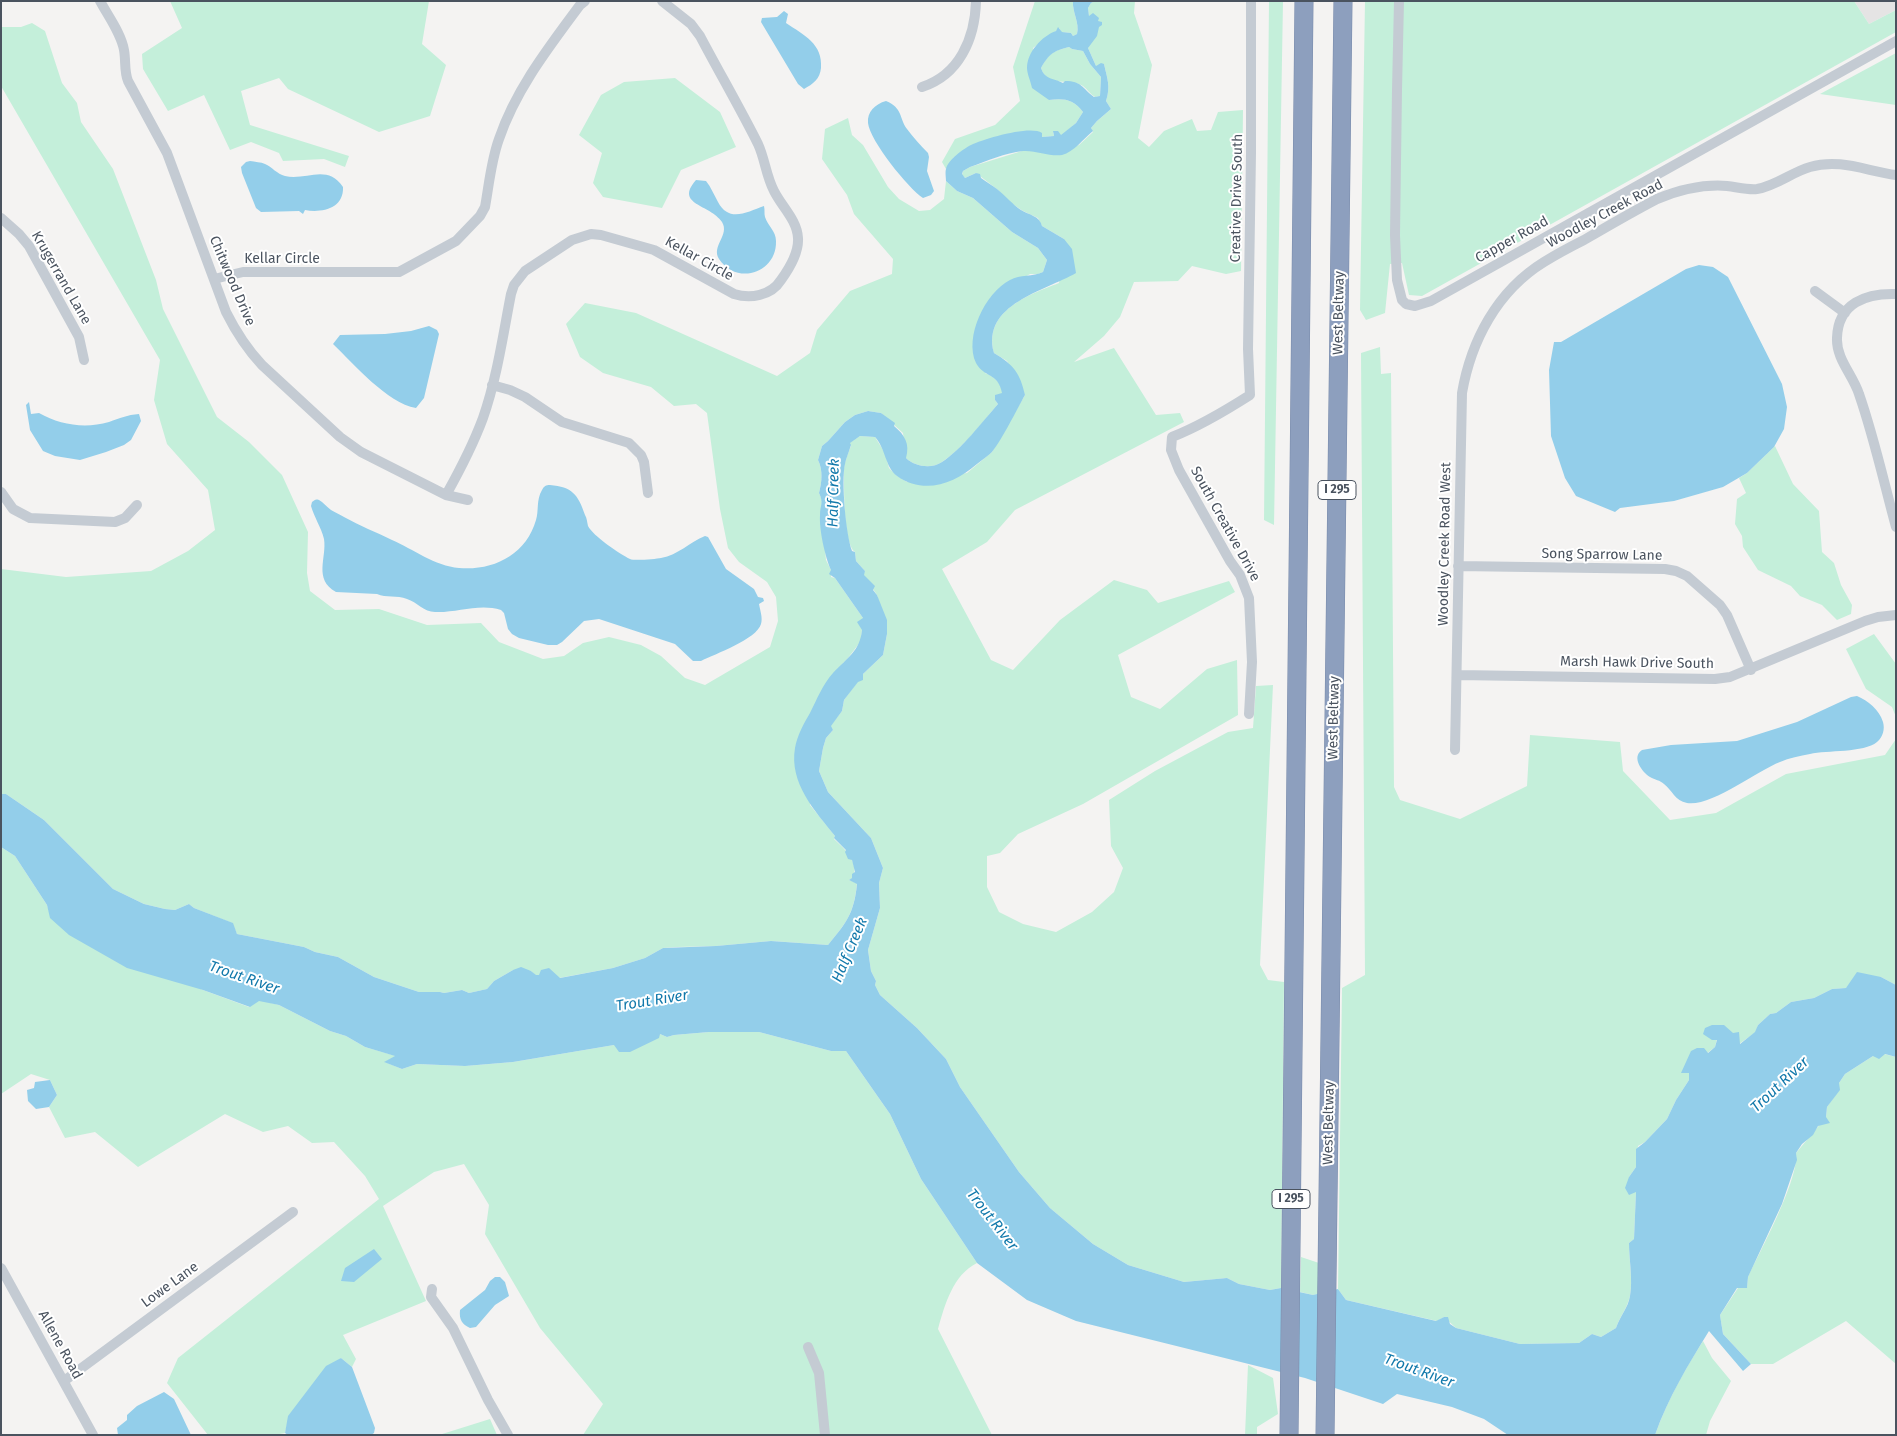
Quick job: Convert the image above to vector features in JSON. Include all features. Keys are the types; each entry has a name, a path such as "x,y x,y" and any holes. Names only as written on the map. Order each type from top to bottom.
{"highway":[{"name":"I 295","path":"1289,1431 1304,1"},
{"name":"West Beltway","path":"1325,1433 1343,1"}],"street":[{"name":"Chitwood Drive","path":"100,1 121,39 124,50 125,73 128,81 167,153 233,326 250,352 350,444 380,463 446,495 468,500"},
{"name":"Kellar Circle","path":"214,279 243,272 399,272 456,241 480,216 485,207 498,142 503,127 534,67 580,5 585,1"},
{"name":"Kellar Circle","path":"446,495 483,418 492,386 514,284 525,271 572,240 591,234 600,235 654,250 734,294 744,297 766,293 778,285 796,251 798,239 796,227 774,192 758,146 700,36 691,24 662,1"},
{"path":"922,87 944,77 956,64 971,35 976,1"},
{"name":"Creative Drive South","path":"1250,395 1248,349 1251,1"},
{"name":"Capper Road","path":"1400,1 1397,90 1397,280 1402,300 1406,304 1415,306 1431,301 1896,40"},
{"name":"Woodley Creek Road","path":"1477,340 1499,303 1527,274 1551,258 1672,192 1707,186 1757,189 1770,186 1810,167 1824,164 1854,165 1896,175"},
{"name":"Krugerrand Lane","path":"1,218 19,234 28,246 79,337 84,360"},
{"path":"1815,291 1845,313"},
{"path":"1896,294 1871,295 1852,305 1845,313 1839,325 1837,347 1859,393 1896,527"},
{"name":"Woodley Creek Road West","path":"1455,750 1462,393 1469,360 1477,340"},
{"path":"492,386 510,390 525,397 562,422 629,442 641,455 644,462 648,493"},
{"name":"South Creative Drive","path":"1249,714 1252,662 1249,598 1240,575 1230,561 1193,494 1171,450 1172,437 1223,412 1250,395"},
{"path":"1,492 13,509 30,518 115,522 125,518 137,505"},
{"name":"Song Sparrow Lane","path":"1458,566 1665,569 1676,571 1687,576 1720,605 1727,615 1750,670"},
{"name":"Marsh Hawk Drive South","path":"1457,675 1715,679 1730,677 1865,621 1896,615"},
{"name":"Lowe Lane","path":"64,1381 293,1212"},
{"name":"Allene Road","path":"1,1268 94,1435"},
{"path":"432,1289 432,1297 453,1328 488,1400 508,1435"},
{"path":"808,1347 820,1373 825,1435"}],"shaded area":[{"path":"1854,1 1896,1 1896,10 1869,24"}],"green space":[{"path":"170,1 429,1 422,44 446,65 430,116 379,132 288,89 279,78 241,91 250,125 349,156 345,167 324,159 283,161 279,153 251,142 230,150 204,95 168,111 143,69 142,54 182,28"},
{"path":"1035,1 1073,1 1078,26 1077,34 1073,36 1071,33 1061,32 1059,28 1033,48 1049,100 1068,100 1076,104 1083,112 1076,123 1061,136 1053,132 1054,136 954,157 946,169 942,162 955,139 995,125 1020,101 1013,67"},
{"path":"1095,1 1135,1 1134,13 1152,65 1138,138 1149,147 1164,131 1192,119 1197,131 1211,130 1218,112 1243,110 1241,271 1226,274 1192,266 1178,281 1134,282 1120,317 1104,336 1074,362 1114,348 1156,415 1180,413 1184,422 1015,510 987,542 942,569 991,660 1013,670 1060,620 1114,580 1147,590 1158,603 1229,581 1235,592 1118,655 1131,697 1160,709 1207,669 1237,660 1238,715 1083,804 1018,834 1000,853 987,856 987,887 999,912 1023,924 1056,932 1092,912 1114,892 1123,868 1111,846 1109,800 1155,771 1228,732 1253,728 1256,686 1273,685 1260,965 1268,980 1284,982 1281,1288 1270,1290 1239,1284 1227,1278 1184,1282 1128,1265 1093,1244 1050,1208 1019,1172 960,1087 946,1059 917,1028 880,995 871,971 868,950 880,908 879,883 883,868 871,838 828,792 819,771 826,738 833,730 830,726 842,711 844,700 863,674 883,655 887,634 877,595 863,574 865,571 856,561 855,552 848,538 845,513 844,468 851,446 849,443 860,436 875,437 885,453 889,468 907,482 967,473 992,452 1025,395 1007,361 994,353 992,338 995,326 1011,307 1022,299 1059,283 1064,239 1042,226 1038,218 1008,201 998,190 976,173 965,178 962,175 963,171 970,167 1022,151 1040,151 1050,154 1079,145 1093,132 1091,128 1097,121 1111,109 1106,101 1108,86 1104,64 1096,66 1088,48 1098,21 1089,17 1088,8"},
{"path":"1269,1 1283,1 1274,525 1264,520"},
{"path":"1365,1 1854,1 1869,24 1896,10 1896,32 1422,296 1409,295 1402,263 1390,264 1385,313 1366,320 1360,310"},
{"path":"32,23 45,31 62,83 77,103 81,122 113,169 156,280 163,309 217,417 249,442 282,475 308,532 307,573 310,591 335,610 379,609 427,625 481,623 499,642 543,659 564,656 583,643 609,637 641,645 661,656 685,678 705,685 770,647 778,621 776,597 767,582 739,562 728,548 720,509 707,413 696,404 674,406 651,387 603,373 580,357 566,324 585,303 636,313 777,376 810,353 817,330 850,291 892,274 893,259 854,214 847,195 822,159 825,129 848,118 852,135 863,145 888,187 899,199 919,211 930,210 944,199 946,181 957,191 973,198 1012,232 1038,248 1047,260 1043,272 1030,274 990,298 985,373 997,381 1003,393 995,400 998,404 957,450 942,462 933,466 914,463 906,458 903,433 881,413 868,411 855,415 845,422 822,446 818,460 821,468 819,493 822,500 821,511 826,560 831,570 831,577 835,578 863,618 861,641 833,674 810,805 835,836 834,839 850,856 853,861 854,872 853,878 849,880 857,883 854,903 848,917 828,945 771,941 663,948 645,958 613,968 559,978 536,976 531,971 513,970 494,981 487,989 469,993 462,990 444,993 419,992 374,977 338,957 315,952 304,947 237,934 232,923 194,908 189,904 175,910 144,904 113,889 44,820 6,794 1,794 1,569 66,577 151,571 188,551 215,530 208,490 167,444 154,400 160,360 1,86 1,27 21,27"},
{"path":"1069,47 1083,51 1090,64 1101,77 1100,96 1095,97 1078,84 1054,80 1044,74 1041,68 1046,59 1055,51"},
{"path":"1896,53 1896,105 1820,94"},
{"path":"675,78 720,112 736,147 681,170 662,208 603,197 593,183 602,153 579,135 601,95 624,82"},
{"path":"1380,347 1381,374 1391,373 1394,787 1400,800 1460,819 1527,786 1530,735 1620,742 1623,771 1670,820 1716,813 1786,774 1885,755 1896,739 1896,985 1881,977 1846,988 1832,989 1814,998 1791,1002 1776,1013 1770,1014 1758,1025 1756,1032 1739,1044 1717,1039 1715,1047 1682,1073 1689,1073 1689,1080 1667,1119 1645,1142 1638,1146 1636,1167 1629,1177 1636,1192 1634,1239 1629,1243 1631,1283 1627,1305 1616,1328 1601,1337 1592,1334 1579,1343 1520,1344 1456,1328 1444,1317 1437,1321 1346,1300 1338,1289 1342,988 1365,975 1361,353"},
{"path":"1775,446 1793,484 1819,511 1822,552 1834,563 1841,585 1852,605 1851,614 1837,620 1822,605 1800,596 1791,586 1758,570 1743,547 1742,536 1735,524 1737,499 1746,493 1739,478 1747,473"},
{"path":"1874,634 1896,664 1896,717 1892,707 1866,689 1846,649"},
{"path":"1,847 15,856 47,905 51,918 203,990 249,1007 259,1000 279,1005 330,1031 346,1036 365,1047 396,1056 385,1062 402,1069 417,1064 465,1066 513,1062 614,1045 660,1034 667,1037 709,1032 759,1032 831,1051 846,1051 890,1114 921,1179 977,1263 962,1275 951,1291 938,1329 992,1435 583,1435 603,1404 540,1328 485,1234 489,1205 464,1164 434,1172 383,1206 426,1301 343,1335 356,1359 352,1367 341,1358 289,1416 285,1433 274,1435 208,1435 167,1383 178,1358 379,1199 365,1176 334,1142 312,1143 288,1126 263,1132 225,1114 138,1167 95,1132 65,1138 49,1107 57,1095 50,1080 31,1074 1,1094"},
{"path":"1884,1054 1896,1057 1896,1364 1846,1321 1773,1364 1751,1364 1723,1334 1720,1315 1738,1288 1747,1287 1748,1277 1785,1197 1795,1165 1796,1153 1826,1117 1827,1107 1839,1090 1839,1083 1845,1074 1873,1056"},
{"path":"1301,1257 1319,1263 1319,1294 1313,1295 1300,1292"},
{"path":"1703,1341 1712,1358 1731,1381 1710,1421 1706,1435 1655,1435 1676,1386"},
{"path":"1248,1365 1273,1378 1278,1414 1257,1427 1257,1435 1245,1435"},
{"path":"490,1419 497,1435 439,1435"}],"water":[{"path":"1073,1 1095,1 1088,8 1089,16 1093,13 1099,18 1098,21 1102,22 1102,25 1099,27 1097,36 1088,48 1096,66 1101,63 1104,64 1108,86 1106,101 1111,109 1091,128 1093,131 1074,148 1062,155 1028,151 1016,152 970,167 963,171 962,174 965,178 976,173 980,174 981,178 997,189 1018,208 1037,218 1042,226 1064,239 1072,249 1076,273 1018,301 997,322 993,336 994,353 1015,370 1025,395 992,452 968,471 949,482 939,485 918,485 907,482 897,476 890,468 875,437 860,436 850,443 845,464 844,495 850,543 852,551 855,552 856,561 865,571 864,575 875,586 873,590 877,595 887,620 887,634 883,655 863,674 863,680 858,682 844,700 842,711 831,726 833,730 826,738 819,771 828,792 871,838 883,868 879,883 880,908 868,950 871,971 876,981 875,985 880,995 917,1028 946,1059 960,1087 1019,1172 1050,1208 1093,1244 1128,1265 1184,1282 1227,1278 1239,1284 1270,1290 1281,1288 1313,1295 1338,1289 1346,1300 1436,1321 1448,1317 1450,1324 1456,1328 1520,1344 1579,1343 1592,1334 1601,1337 1616,1328 1628,1304 1631,1290 1629,1243 1634,1239 1636,1192 1629,1195 1625,1188 1629,1177 1636,1167 1636,1149 1667,1119 1689,1080 1689,1073 1681,1073 1691,1051 1697,1048 1704,1048 1708,1053 1715,1047 1717,1040 1712,1040 1703,1034 1705,1028 1712,1025 1724,1025 1733,1033 1739,1032 1740,1044 1755,1032 1758,1025 1770,1014 1776,1013 1791,1002 1814,998 1832,989 1846,988 1857,972 1881,977 1896,985 1896,1057 1885,1054 1879,1059 1873,1056 1845,1074 1839,1083 1840,1090 1827,1107 1826,1117 1830,1123 1818,1126 1813,1135 1802,1144 1796,1153 1797,1160 1782,1204 1748,1277 1747,1288 1737,1288 1720,1315 1723,1334 1751,1364 1743,1371 1709,1331 1672,1395 1655,1435 1508,1435 1484,1419 1452,1407 1397,1394 1383,1404 1305,1378 1076,1321 1027,1300 977,1263 921,1179 890,1114 846,1051 831,1051 759,1032 709,1032 667,1037 660,1034 659,1038 630,1052 619,1052 614,1045 513,1062 465,1066 417,1064 402,1069 384,1062 395,1056 365,1047 346,1036 330,1031 279,1005 259,1001 250,1007 203,990 127,968 69,935 50,918 47,905 15,856 1,847 1,794 6,794 44,820 113,889 144,904 175,910 189,904 194,908 233,923 237,934 304,947 315,952 338,957 374,977 419,992 444,993 462,990 469,993 487,989 494,981 521,967 536,975 539,975 541,970 549,968 560,978 613,968 645,958 663,948 771,941 828,945 848,918 854,903 857,884 849,880 855,872 852,860 848,859 846,850 834,838 835,836 805,796 796,773 794,761 795,748 801,730 829,677 856,649 862,630 857,622 863,618 835,578 829,574 831,570 820,528 822,502 819,493 821,468 818,460 822,446 845,422 855,415 868,411 881,413 895,423 894,426 906,440 906,458 919,465 933,466 949,457 964,443 998,404 995,400 995,395 1002,393 1000,386 994,378 979,368 973,353 975,329 979,317 992,295 1001,286 1014,278 1043,272 1047,260 1038,248 1012,232 973,198 957,191 946,181 946,170 956,155 977,142 996,136 1028,131 1042,133 1042,137 1054,136 1053,131 1058,131 1061,135 1076,123 1083,112 1080,108 1068,100 1049,100 1032,88 1027,68 1030,56 1036,45 1056,31 1058,27 1062,32 1071,33 1073,36 1077,34 1078,26","holes":["1069,47 1083,51 1090,64 1101,77 1100,96 1094,97 1075,82 1065,81 1063,83 1047,77 1043,72 1041,68 1046,59 1052,54"]},
{"path":"784,11 788,14 786,23 816,46 821,60 818,78 804,89 798,84 761,22 762,18 777,17"},
{"path":"886,101 898,110 904,125 928,153 927,171 934,191 931,195 923,198 908,185 882,152 870,131 868,119 870,112 875,106"},
{"path":"250,161 265,164 285,176 323,174 330,176 343,187 340,200 330,208 318,211 305,210 303,214 299,211 261,212 256,208 242,173 241,167"},
{"path":"696,180 706,181 722,208 727,212 739,214 764,206 766,220 775,234 776,241 775,252 763,268 745,274 727,267 719,259 717,250 724,227 717,216 691,200 689,195 690,188"},
{"path":"1699,265 1713,267 1728,277 1782,384 1787,407 1784,429 1774,447 1747,473 1723,487 1674,501 1620,508 1615,512 1576,496 1565,478 1551,436 1549,370 1554,342 1561,342 1686,269"},
{"path":"429,326 437,330 439,334 424,398 416,408 405,405 383,391 333,344 340,335 385,334 411,331"},
{"path":"29,402 31,414 39,413 73,425 100,424 139,414 141,421 131,440 124,445 80,460 55,456 43,451 30,430 26,405"},
{"path":"550,485 564,488 573,493 580,502 588,526 595,535 630,559 645,560 667,556 705,536 708,537 726,569 754,589 758,597 763,598 764,601 759,604 762,619 758,630 744,640 701,661 693,661 675,644 599,619 584,621 562,642 557,645 548,645 519,638 512,634 508,629 504,613 501,610 484,607 431,612 411,600 403,598 377,594 336,592 325,581 322,568 324,539 311,506 315,500 319,500 331,510 433,561 450,567 472,568 484,567 507,558 525,543 536,520 540,494 544,487"},
{"path":"1857,696 1873,706 1881,717 1884,730 1877,742 1863,748 1817,753 1787,759 1708,800 1687,803 1679,800 1667,786 1647,775 1639,764 1637,756 1642,750 1671,745 1737,741 1797,722"},
{"path":"50,1080 57,1095 49,1107 36,1109 28,1101 27,1090 34,1088 35,1082"},
{"path":"374,1249 382,1259 354,1282 341,1281 345,1268"},
{"path":"495,1277 500,1277 505,1282 509,1296 495,1305 476,1327 470,1328 462,1321 460,1310 485,1290 490,1281"},
{"path":"341,1358 352,1367 375,1428 374,1433 371,1435 288,1435 285,1433 288,1416 326,1366"},
{"path":"164,1392 174,1399 191,1435 118,1435 117,1428 127,1420 127,1415 137,1406"}],"water label":[{"name":"Half Creek","path":"834,493"},
{"name":"Half Creek","path":"850,950"},
{"name":"Trout River","path":"244,978"},
{"name":"Trout River","path":"652,1001"},
{"name":"Trout River","path":"1780,1085"},
{"name":"Trout River","path":"992,1220"},
{"name":"Trout River","path":"1419,1371"}]}
